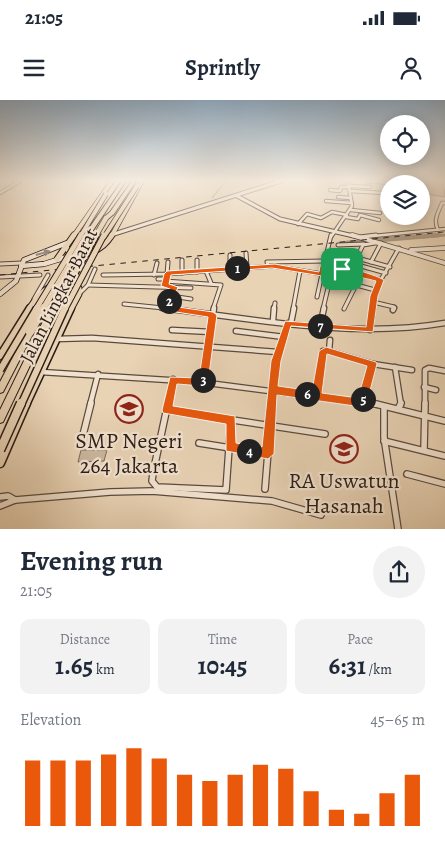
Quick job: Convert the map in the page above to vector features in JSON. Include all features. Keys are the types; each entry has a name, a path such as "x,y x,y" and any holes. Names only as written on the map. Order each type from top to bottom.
{"highway":[{"path":"104,216 100,211 107,201"},
{"path":"0,419 64,289 113,201"},
{"path":"0,390 35,323 115,201"},
{"path":"104,216 112,213 122,201"}],"main road":[{"name":"Jalan Lingkar Barat","path":"57,259 100,201"},
{"name":"Jalan Lingkar Barat","path":"0,370 101,201"},
{"name":"Jalan Lingkar Barat","path":"0,450 77,283 125,201"},
{"name":"Jalan Lingkar Barat","path":"80,254 93,252 105,246 128,201"},
{"path":"0,294 13,285 22,264 27,258 67,245 69,252 80,254"},
{"path":"22,264 44,264 80,254"},
{"path":"0,356 34,299 45,288 55,284 75,285 79,288 79,294 55,339 0,464"}],"street":[{"path":"111,235 131,227 220,201"},
{"path":"246,201 275,217 408,250 445,263"},
{"path":"317,297 333,232 351,210 352,203 326,201"},
{"path":"438,230 435,225 437,210 445,203"},
{"path":"351,210 380,213"},
{"path":"300,214 321,218 332,212 358,219 360,215 378,220"},
{"path":"298,224 306,215"},
{"path":"117,223 121,227 131,227"},
{"path":"357,237 445,229"},
{"path":"338,245 377,242"},
{"path":"371,262 377,242"},
{"path":"350,272 364,244"},
{"path":"370,330 376,290 399,248"},
{"path":"408,250 445,248"},
{"path":"246,254 247,268"},
{"path":"230,255 230,269"},
{"path":"357,258 390,267"},
{"path":"53,265 57,259"},
{"path":"182,260 182,273"},
{"path":"197,260 197,272"},
{"path":"268,266 267,262 286,260 325,261"},
{"path":"165,282 168,262"},
{"path":"154,275 157,263"},
{"path":"0,264 22,264"},
{"path":"354,264 386,273"},
{"path":"103,275 154,275 268,266 343,280"},
{"path":"324,266 337,267 380,280"},
{"path":"79,294 88,285 95,269"},
{"path":"206,271 211,283"},
{"path":"265,489 272,390 278,352 289,323 300,271"},
{"path":"0,277 40,275"},
{"path":"34,299 48,275"},
{"path":"158,279 174,287 191,288"},
{"path":"88,285 165,282 221,284 213,315 203,382"},
{"path":"348,283 376,290"},
{"path":"344,309 356,285"},
{"path":"166,308 174,287"},
{"path":"320,326 328,288"},
{"path":"171,296 191,299"},
{"path":"373,302 394,307 393,310"},
{"path":"273,321 275,303"},
{"path":"124,304 213,315 370,330 409,329 445,323"},
{"path":"172,330 211,332"},
{"path":"236,331 284,337"},
{"path":"55,339 92,338 278,352"},
{"path":"329,351 330,340"},
{"path":"316,396 323,351 329,351 373,364 412,370"},
{"path":"362,402 373,364"},
{"path":"396,367 401,405 398,409"},
{"path":"424,450 425,370 429,368 445,371"},
{"path":"40,372 98,374 203,382 272,390 362,402 425,414 445,421"},
{"path":"83,435 98,374"},
{"path":"173,381 152,480 157,487 226,490 231,420"},
{"path":"424,387 436,390"},
{"path":"384,407 384,441 398,529"},
{"path":"167,410 325,434"},
{"path":"384,441 445,456"},
{"path":"199,443 268,454"},
{"path":"408,474 445,484"},
{"path":"0,506 15,500 110,492 152,491 265,500 321,515"},
{"path":"0,497 8,496 15,500"}],"shaded area":[{"path":"81,450 107,450 104,461 78,462"}],"waterway":[{"path":"346,243 439,235"},
{"path":"423,237 445,235"}],"railway":[{"path":"0,275 445,232"}],"place":[{"name":"SMP Negeri 264 Jakarta","path":"129,409"},
{"name":"RA Uswatun Hasanah","path":"344,449"}],"route":[{"path":"342,269 324,266 322,274 280,269 273,266 167,274 165,286 174,287 166,308 213,315 203,382 173,379 167,410 231,420 230,447 268,454 272,390 316,396 362,402 373,364 326,350 323,351 316,396 287,392 272,390 278,352 288,323 370,330 372,306 380,280 342,269"}]}
